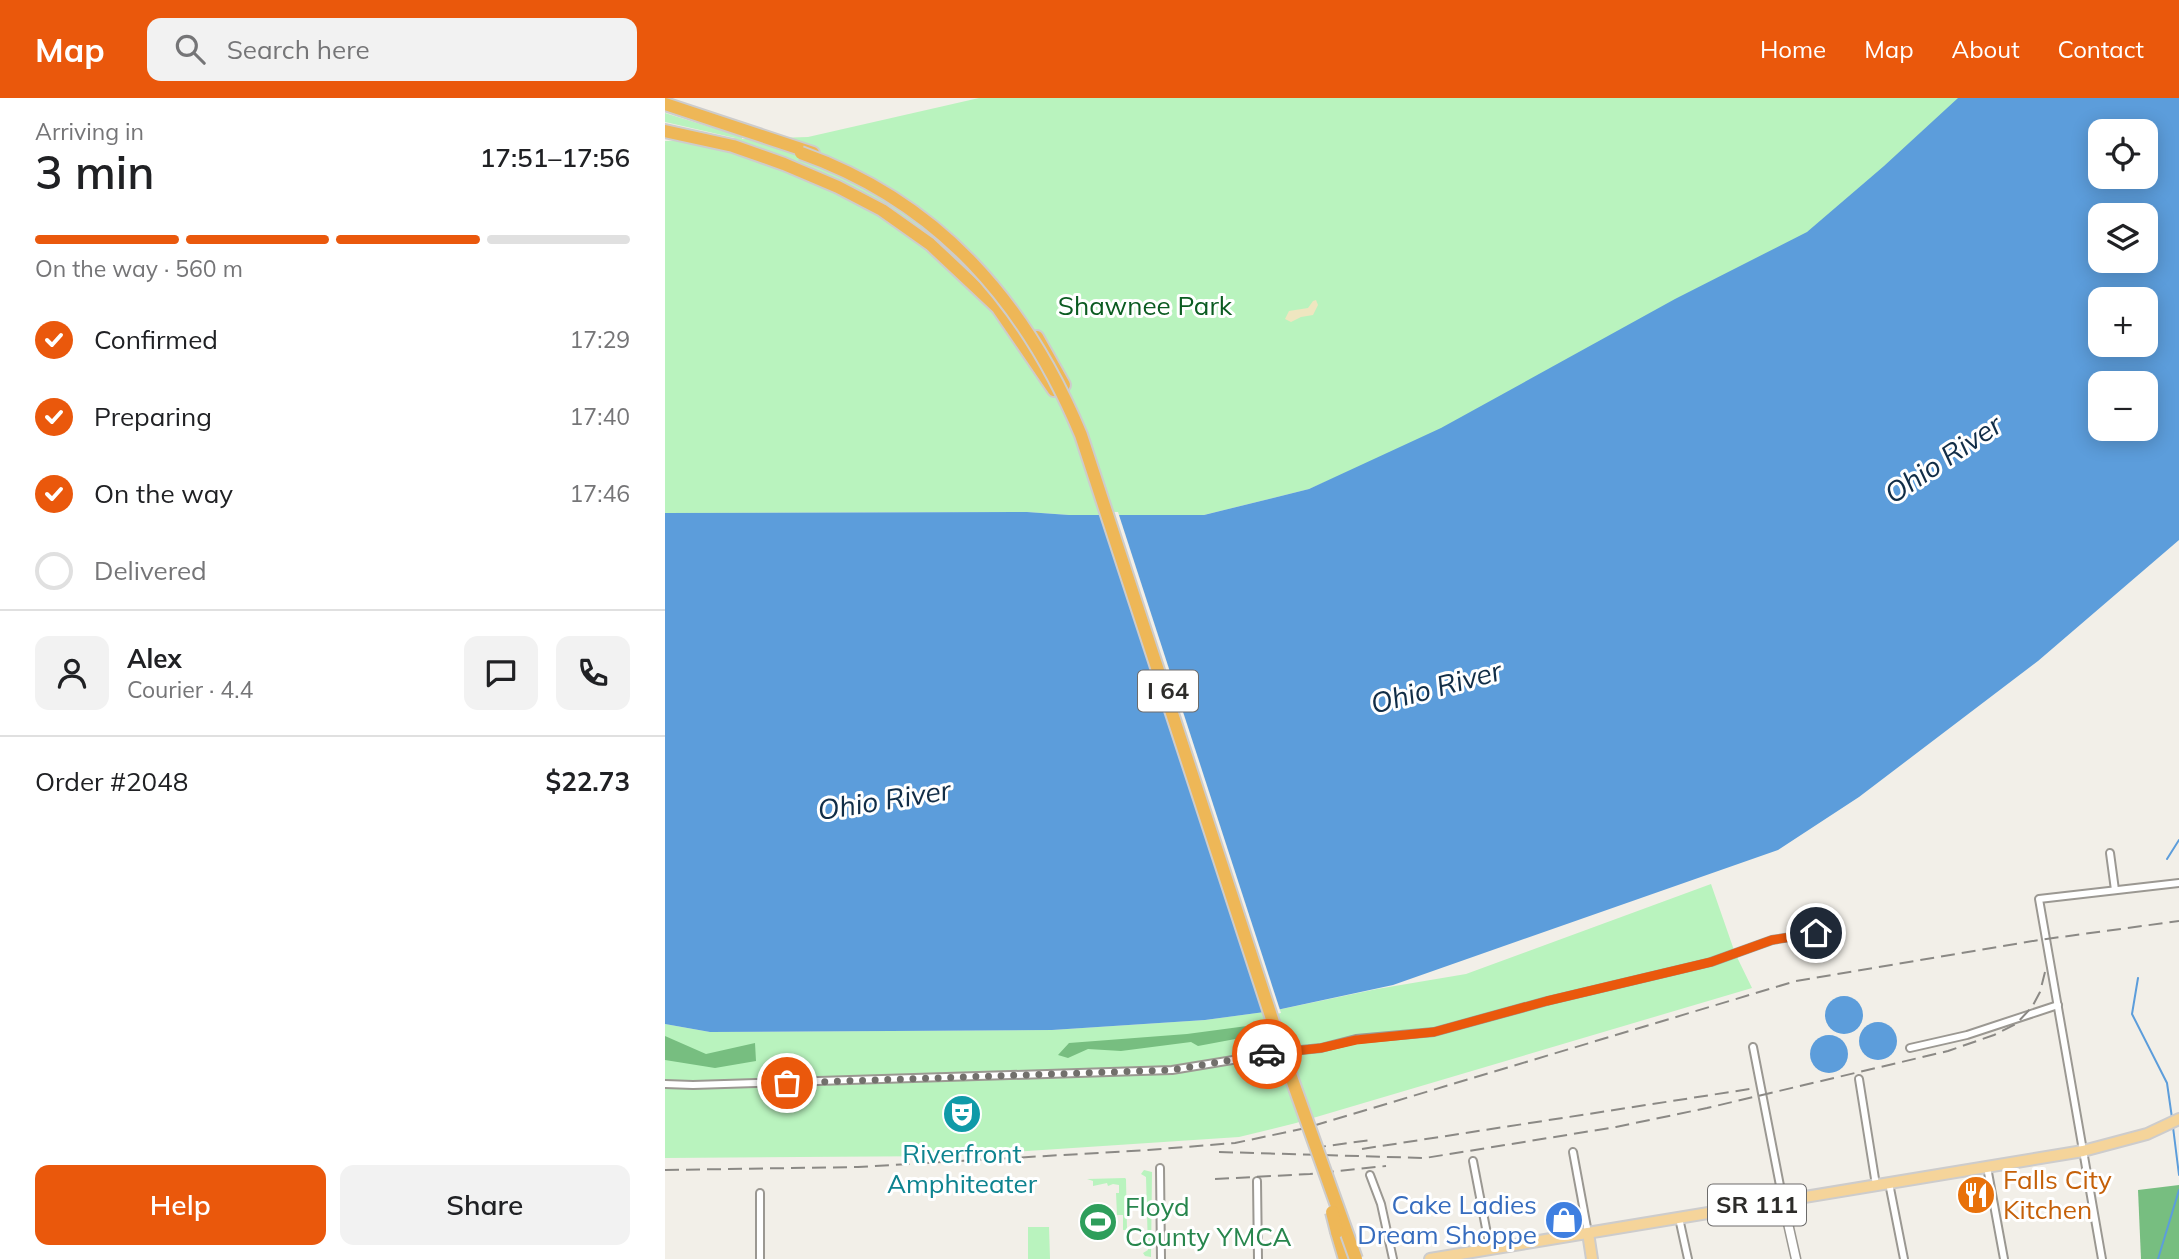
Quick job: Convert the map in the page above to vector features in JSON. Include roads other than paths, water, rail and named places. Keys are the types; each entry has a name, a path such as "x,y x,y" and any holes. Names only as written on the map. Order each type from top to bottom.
{"highway":[{"path":"665,106 802,151 901,203 957,248 985,276 1020,319 1060,384 1081,435 1289,1071 1358,1259"},
{"name":"I 64","path":"665,131 744,150 838,187 883,211 930,244 998,308 1045,376 1090,457 1113,518 1301,1101 1345,1259"},
{"name":"I 64","path":"802,151 873,182 908,203 943,230 1009,298 1042,345 1066,388 1112,514 1312,1135 1346,1220 1358,1259"}],"main road":[{"name":"SR 111","path":"1430,1259 2083,1151 2147,1134 2179,1119"},
{"path":"1588,1233 1593,1259"}],"street":[{"path":"2110,853 2115,890"},
{"path":"2102,1259 2039,899 2179,883"},
{"path":"665,1084 963,1078 1172,1070 1321,1048 1356,1040 1434,1032 1547,1001 1711,962 1772,940 1816,933"},
{"path":"1910,1048 1967,1035 2058,1005"},
{"path":"1753,1047 1796,1259"},
{"path":"963,1078 969,1070"},
{"path":"1859,1079 1876,1185"},
{"path":"1573,1153 1588,1233"},
{"path":"1473,1161 1490,1249"},
{"path":"1987,1167 2004,1259"},
{"path":"1160,1168 1161,1259"},
{"path":"1370,1174 1381,1204 1393,1259"},
{"path":"1257,1181 1258,1259"},
{"path":"1889,1183 1904,1259"},
{"path":"760,1194 760,1259"},
{"path":"1679,1218 1688,1259"}],"water":[{"name":"Ohio River","path":"1958,98 2179,98 2179,540 2038,661 1859,797 1778,850 1393,985 1272,1011 1205,1020 1052,1030 710,1032 665,1024 665,513 1027,512 1069,515 1204,515 1309,489 1441,428 1675,299 1807,232"},
{"path":"1844,996 1858,1001 1863,1015 1858,1029 1844,1034 1830,1029 1825,1015 1830,1001"},
{"path":"1878,1022 1892,1027 1897,1041 1892,1055 1878,1060 1864,1055 1859,1041 1864,1027"},
{"path":"1829,1035 1843,1040 1848,1054 1843,1068 1829,1073 1815,1068 1810,1054 1815,1040"}],"waterway":[{"path":"2167,859 2179,840"},
{"path":"2138,978 2132,1014 2167,1083 2172,1118"},
{"path":"2173,1127 2179,1175"},
{"path":"2158,1259 2179,1190"}],"railway":[{"path":"665,1170 858,1167 1235,1143 1306,1128 1796,981 2039,940 2179,921"},
{"path":"1219,1152 1425,1158 1616,1127 1707,1108 1948,1051 1994,1035 2016,1024 2032,1007 2040,992 2045,972"},
{"path":"1362,1149 1756,1088"},
{"path":"1312,1148 1371,1140"},
{"path":"1215,1179 1310,1174 1386,1166"}],"place":[{"name":"Riverfront Amphiteater","path":"962,1114"},
{"name":"Falls City Kitchen","path":"1976,1195"},
{"name":"Cake Ladies Dream Shoppe","path":"1564,1220"},
{"name":"Floyd County YMCA","path":"1098,1222"}],"park label":[{"name":"Shawnee Park","path":"1145,306"}]}
